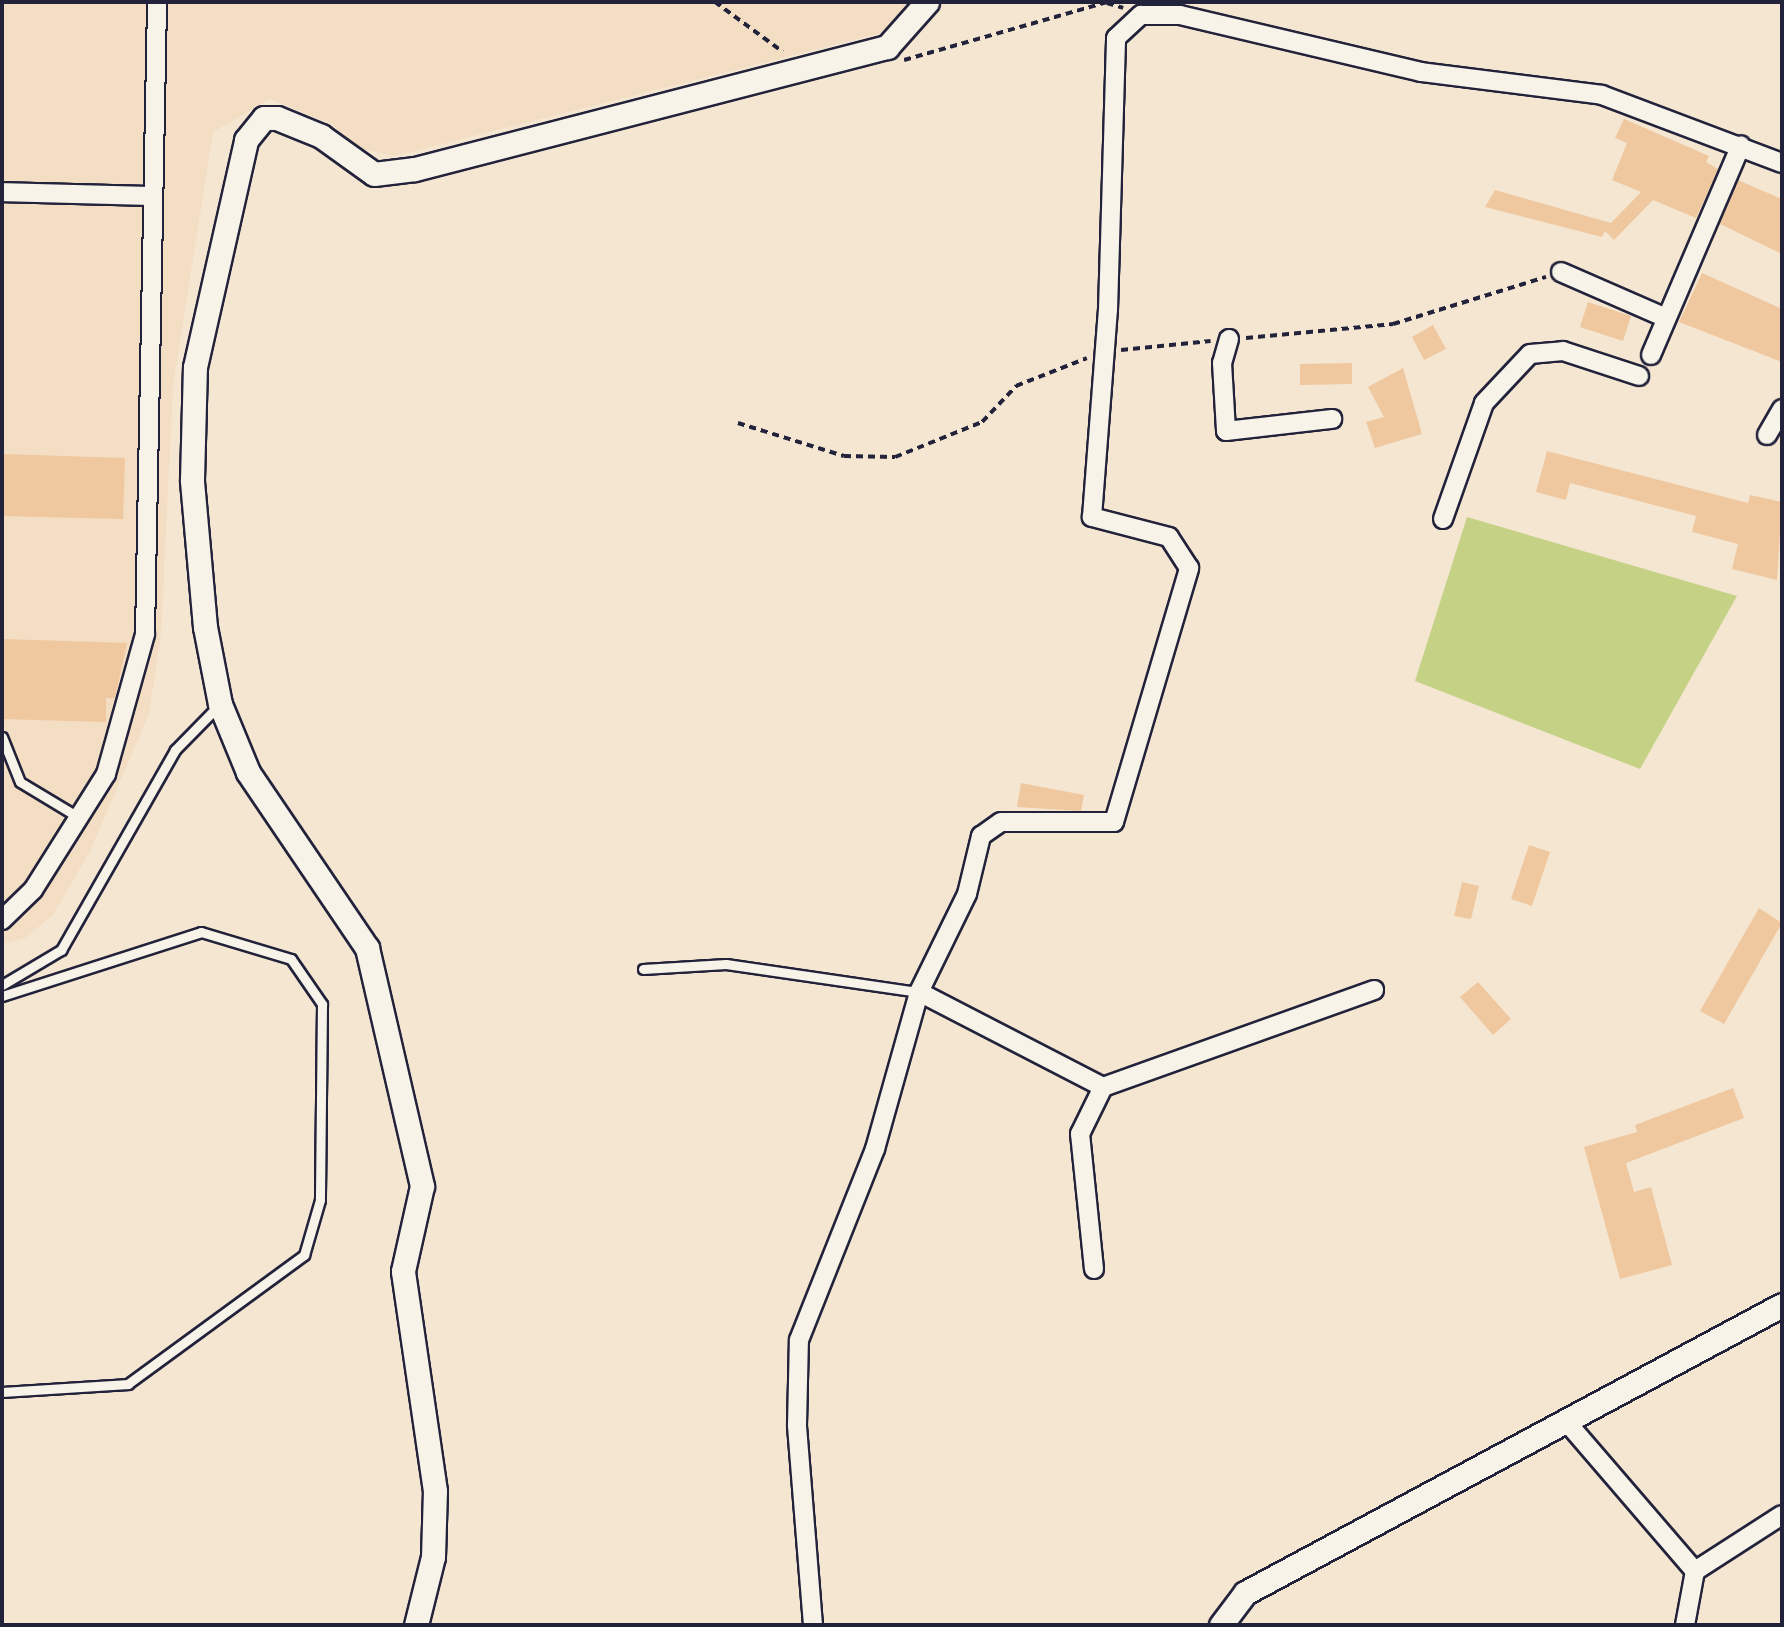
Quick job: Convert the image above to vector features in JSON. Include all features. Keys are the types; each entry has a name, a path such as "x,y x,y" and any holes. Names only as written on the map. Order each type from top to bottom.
{"street":[{"path":"2,920 33,890 80,818 116,748 145,634 151,196 157,2"},
{"path":"416,1625 433,1557 435,1491 403,1271 422,1185 367,948 248,772 220,704 205,627 193,494 193,392 252,127 277,118 321,136 374,174 466,156 887,47 927,2"},
{"path":"813,1625 797,1425 799,1340 875,1149 919,992 967,894 981,836 1001,822 1114,822 1189,568 1169,537 1092,517 1105,351 1112,73 1116,38 1141,15 1180,15 1420,72 1602,95 1741,145 1782,163"},
{"path":"1651,355 1664,317 1741,145"},
{"path":"2,192 151,196"},
{"path":"1561,272 1664,317"},
{"path":"1229,340 1222,363 1226,431 1332,419"},
{"path":"1443,519 1484,403 1530,354 1563,351 1639,376"},
{"path":"1767,435 1782,409"},
{"path":"2,906 33,890"},
{"path":"1094,1269 1080,1133 1103,1087 1374,990"},
{"path":"919,992 1103,1087"},
{"path":"1221,1625 1245,1592 1782,1305"},
{"path":"1565,1420 1695,1571"},
{"path":"1685,1625 1695,1571 1782,1515"}],"lane":[{"path":"2,985 61,950 175,750 220,704"},
{"path":"2,737 20,782 80,818"},
{"path":"2,996 201,932 291,959 322,1004 322,1017 320,1200 304,1255 128,1384 2,1392"},
{"path":"643,970 726,964 919,992"}],"path":[{"path":"715,2 728,17 808,67"},
{"path":"864,54 902,60 1107,2"},
{"path":"738,423 845,456 895,457 982,422 1016,386 1105,351 1393,324 1561,272"}],"shaded area":[{"path":"2,2 907,2 884,32 395,156 349,146 333,124 270,99 213,132 173,386 161,634 149,714 90,851 53,915 25,938 2,944"}],"green space":[{"path":"1467,517 1737,596 1640,769 1415,681"}],"building":[{"path":"1624,119 1709,156 1706,162 1718,169 1696,218 1653,200 1614,240 1605,231 1602,237 1485,207 1495,190 1611,223 1641,192 1612,180 1627,143 1615,138"},
{"path":"1738,180 1782,199 1782,254 1720,224"},
{"path":"1702,273 1782,309 1782,362 1679,322"},
{"path":"1588,302 1631,316 1623,341 1580,327"},
{"path":"1433,325 1446,349 1424,360 1412,337"},
{"path":"1352,363 1352,384 1300,385 1300,364"},
{"path":"1403,368 1422,434 1375,448 1366,422 1384,417 1368,387"},
{"path":"1547,451 1748,503 1750,495 1782,502 1777,580 1732,569 1738,544 1692,532 1696,516 1570,483 1566,500 1536,492"},
{"path":"2,454 125,458 123,519 2,516"},
{"path":"2,639 127,643 115,698 106,698 106,722 2,719"},
{"path":"1021,783 1084,795 1081,811 1017,807"},
{"path":"1529,845 1550,852 1532,906 1511,899"},
{"path":"1462,882 1479,886 1471,919 1454,916"},
{"path":"1759,908 1782,923 1724,1024 1700,1011"},
{"path":"1478,982 1511,1019 1493,1035 1460,997"},
{"path":"1733,1088 1744,1118 1626,1163 1634,1192 1651,1187 1672,1265 1620,1279 1584,1147 1637,1132 1635,1125"}]}
